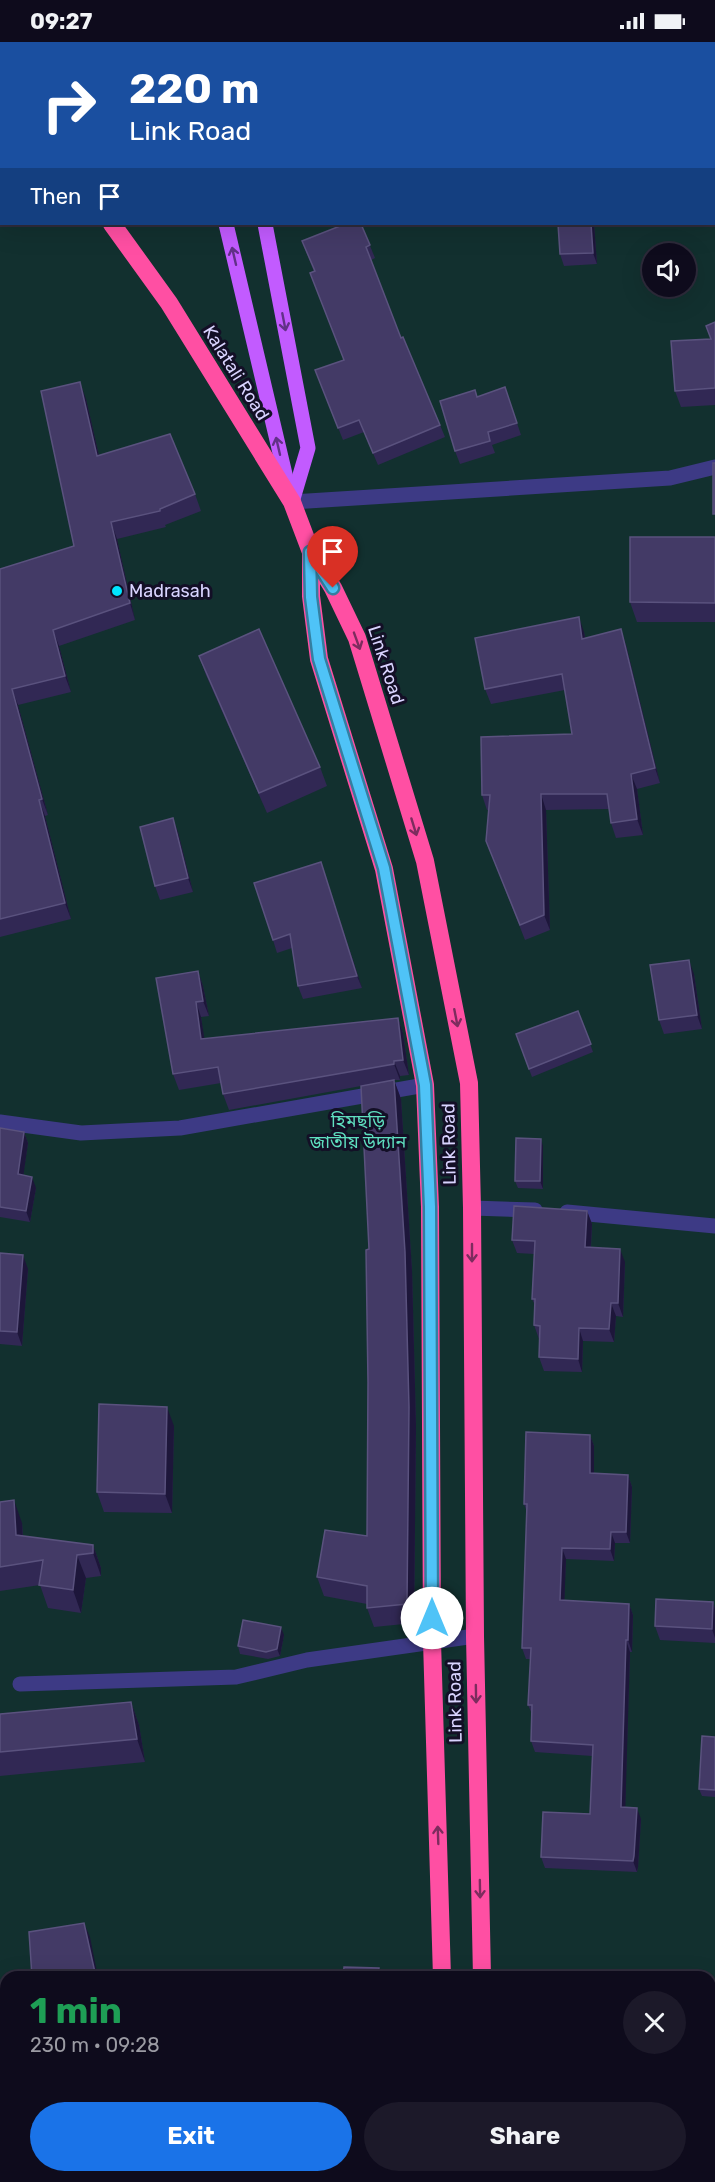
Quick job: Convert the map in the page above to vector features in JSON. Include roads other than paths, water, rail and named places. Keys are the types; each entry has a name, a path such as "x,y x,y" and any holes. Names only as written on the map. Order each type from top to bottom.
{"highway":[{"name":"Kalatali Road","path":"113,225 169,303 292,502 310,552"},
{"name":"Link Road","path":"310,552 311,597 319,659 384,868 425,1085 430,1207 432,1641 442,1971"},
{"name":"Link Road","path":"310,552 333,588 357,638 425,861 469,1083 475,1636 482,1971"}],"main road":[{"path":"226,225 292,502"},
{"path":"265,225 308,448 292,502"}],"street":[{"path":"292,502 669,478 715,467"},
{"path":"0,1122 81,1133 180,1128 425,1085"},
{"path":"472,1208 542,1210 715,1226"},
{"path":"20,1684 236,1677 307,1660 475,1636"}],"place":[{"name":"Madrasah","path":"117,591"}],"park label":[{"name":"হিমছড়ি জাতীয় উদ্যান","path":"358,1131"}]}
